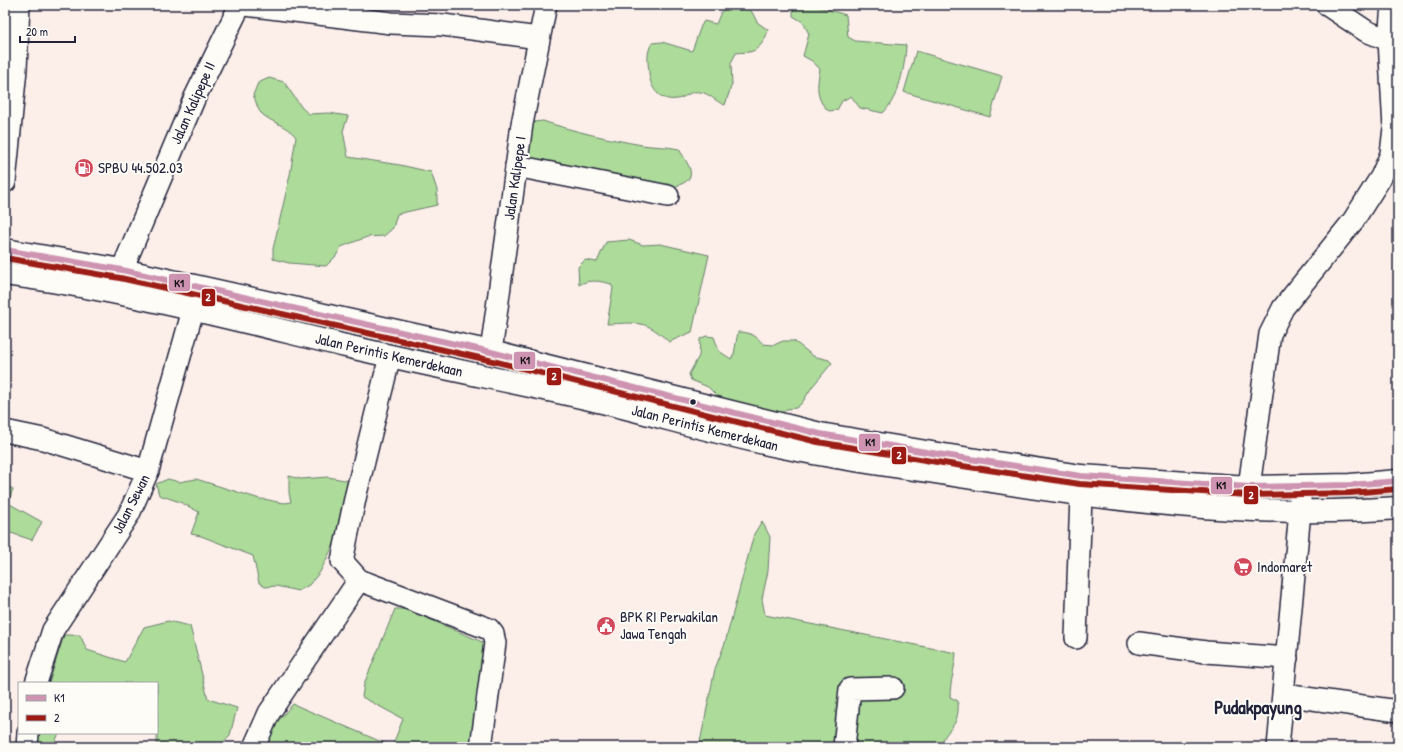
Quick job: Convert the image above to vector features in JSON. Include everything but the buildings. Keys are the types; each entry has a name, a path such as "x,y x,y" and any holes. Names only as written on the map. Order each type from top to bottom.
{"highway":[{"name":"Jalan Perintis Kemerdekaan","path":"5,250 122,270 491,352 820,434 1082,476 1249,487 1350,485 1398,481"},
{"name":"Jalan Perintis Kemerdekaan","path":"5,274 119,293 390,356 594,400 783,447 1081,495 1219,508 1300,511 1370,511 1398,508"}],"street":[{"path":"5,182 16,70 19,5"},
{"name":"Jalan Kalipepe II","path":"122,270 195,97 240,5"},
{"path":"245,5 391,23 443,25 538,38"},
{"name":"Jalan Kalipepe I","path":"491,352 516,166 538,38 546,5"},
{"path":"1327,5 1366,31 1393,42"},
{"path":"1249,487 1270,334 1283,308 1353,221 1381,177 1391,154 1394,128 1392,5"},
{"path":"516,166 668,196"},
{"path":"119,293 122,270"},
{"name":"Jalan Sewan","path":"36,682 52,630 129,514 148,471 193,310"},
{"path":"390,356 342,557 344,566 359,580 489,629 493,634 494,651 481,747"},
{"path":"5,431 43,440 148,471"},
{"path":"1278,747 1300,511 1300,486"},
{"path":"1076,638 1081,495"},
{"path":"254,747 269,713 359,580"},
{"path":"1138,643 1206,652 1287,658"},
{"path":"844,747 850,689 893,688"},
{"path":"1284,695 1398,711"},
{"path":"27,747 28,734"}],"green space":[{"path":"728,5 744,5 752,12 757,22 768,30 764,41 759,47 753,51 736,53 731,63 732,84 725,105 700,92 694,92 677,99 666,98 657,93 651,84 648,65 649,50 652,43 662,42 692,51 704,21 716,24 721,12"},
{"path":"796,5 812,5 846,15 848,37 855,41 906,45 903,72 897,90 889,106 883,113 860,108 851,96 842,101 837,110 829,111 824,107 818,92 820,69 812,61 803,56 809,34 803,22 793,16 793,11"},
{"path":"916,51 1002,76 990,117 904,92"},
{"path":"269,78 284,82 302,108 309,114 329,113 348,116 343,131 348,157 400,165 431,172 437,190 437,205 397,214 393,228 384,236 367,237 341,247 336,256 326,266 289,263 273,259 273,249 290,175 296,137 288,130 269,119 258,109 253,95 258,83"},
{"path":"543,121 580,132 617,140 642,145 679,149 687,162 690,177 687,181 672,187 528,161 529,134 534,122"},
{"path":"629,240 643,245 660,244 709,255 692,332 669,342 654,329 641,324 607,324 613,288 611,284 595,281 586,282 579,285 578,267 585,260 597,262 606,242"},
{"path":"738,332 752,335 758,338 763,344 774,345 783,341 794,341 813,356 829,360 832,363 812,387 802,403 796,408 787,409 779,415 736,404 717,396 708,387 691,380 689,374 699,356 700,339 706,336 714,337 719,351 731,359 734,354"},
{"path":"289,476 301,479 328,477 350,481 342,528 320,572 309,585 298,591 276,586 265,587 259,583 253,556 201,536 191,534 199,512 180,502 159,495 156,484 168,479 179,482 196,479 260,499 287,503 291,502 289,493"},
{"path":"5,485 13,489 8,503 42,522 32,540 5,531"},
{"path":"762,521 770,537 768,571 762,599 765,615 956,653 950,697 958,701 957,718 943,740 941,747 699,747 715,669 725,643 754,534"},
{"path":"395,609 406,609 487,644 472,747 265,747 277,722 293,704 391,746 393,744 403,719 362,697 364,684"},
{"path":"168,621 190,626 208,699 237,708 230,735 221,745 157,747 158,682 49,682 64,635 80,635 87,650 125,662 144,627"},
{"path":"37,734 59,734 53,747 36,747"}],"transit line":[{"name":"K1","path":"5,250 122,270 491,352 820,434 944,455 1081,476 1249,487 1350,485 1398,481"},
{"name":"2","path":"5,258 120,278 489,360 818,442 943,463 1080,484 1248,495 1350,493 1398,489"}],"place":[{"name":"SPBU 44.502.03","path":"84,168"},
{"name":"Indomaret","path":"1243,567"},
{"name":"BPK RI Perwakilan Jawa Tengah","path":"606,626"}],"district":[{"name":"Pudakpayung","path":"1258,707"}]}
